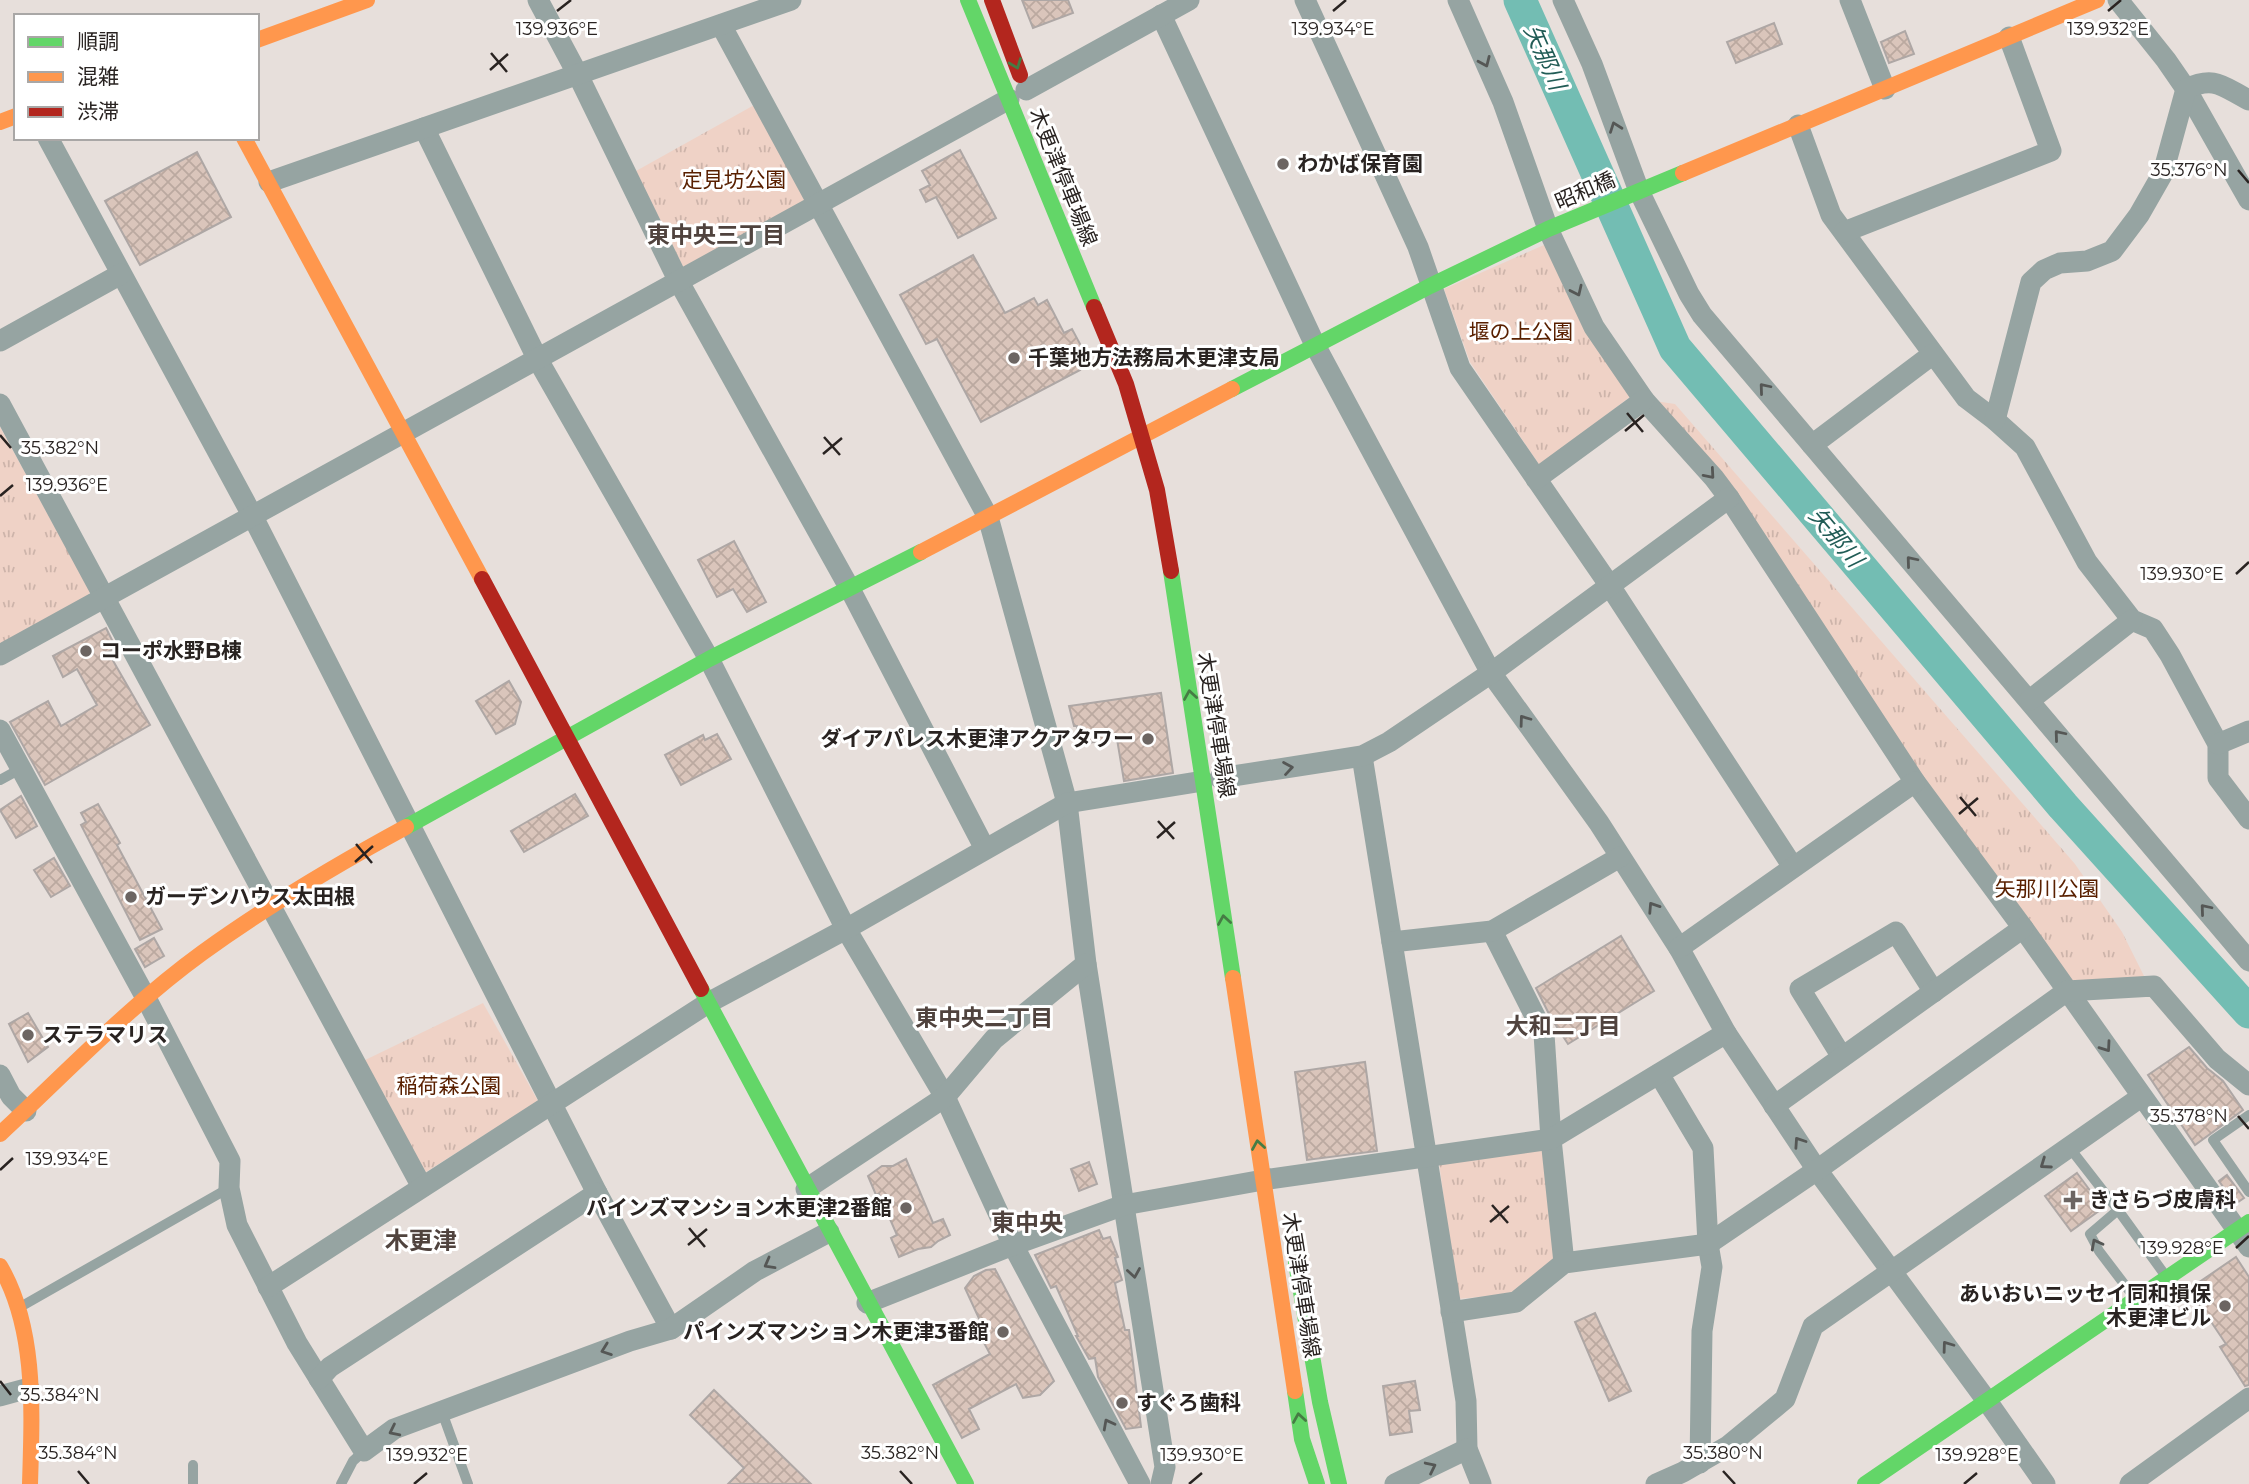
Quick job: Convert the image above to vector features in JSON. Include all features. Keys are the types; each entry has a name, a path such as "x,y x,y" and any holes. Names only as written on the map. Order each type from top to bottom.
{"street":[{"path":"259,39 367,0"},
{"path":"538,0 578,75 679,282 850,589 985,849"},
{"path":"269,182 791,0"},
{"name":"木更津停車場線","path":"968,0 1022,97"},
{"name":"木更津停車場線","path":"992,0 1022,97 1126,384 1157,490 1216,779 1278,1178 1303,1439 1317,1484"},
{"path":"0,655 819,204 1022,97 1189,0"},
{"path":"1306,0 1418,247 1460,368 1610,586 1793,867"},
{"path":"1458,0 1503,102 1548,229 1594,327 1644,400 1729,498 1915,782 2023,928 2141,1097 2245,1233 2167,1278 1866,1484"},
{"path":"1563,0 1592,64 1639,191 1702,315 2249,961"},
{"path":"1850,0 1885,89"},
{"name":"昭和橋","path":"0,1134 146,998 202,953 319,875 709,659 850,589 1430,286 1548,229 2097,0"},
{"path":"2118,0 2186,89 2249,200"},
{"path":"1161,15 1315,347 1491,673 1620,857 1679,948 1726,1033 1774,1106 2045,1484"},
{"path":"721,25 988,517 1067,803 1086,964 1165,1467 1161,1484"},
{"path":"1844,232 2052,151 2009,37"},
{"path":"1995,420 2031,282 2044,270 2060,263 2087,261 2112,251 2139,215 2163,173 2186,89 2212,81 2249,100"},
{"path":"1798,125 1831,215 1966,398 2025,447 2087,562 2132,620 2152,629 2170,655 2218,744 2218,778 2245,806"},
{"path":"424,128 538,360 709,659 845,929 945,1097 1013,1245 1140,1484"},
{"path":"49,140 252,515 597,1192 671,1329"},
{"path":"245,140 966,1484"},
{"path":"0,341 121,274"},
{"path":"1812,445 1933,354"},
{"path":"1536,479 1644,400"},
{"path":"0,404 422,1187"},
{"path":"268,1287 708,1003 1067,803 1362,756 1389,742 1491,673 1729,498"},
{"path":"2030,700 2132,620"},
{"path":"0,730 146,998 230,1161 229,1188 237,1225 268,1287 297,1343 364,1451 394,1429 630,1341 671,1329 755,1272 829,1232"},
{"path":"2218,744 2249,731"},
{"path":"1362,756 1466,1401 1467,1449 1481,1484"},
{"path":"1679,948 1915,782"},
{"path":"1392,942 1492,931 1620,857"},
{"path":"1774,1106 2023,928"},
{"path":"1492,931 1544,1034 1551,1139 1564,1263"},
{"path":"1842,1057 1800,989 1896,932 1934,992"},
{"path":"806,1189 945,1097 994,1039 1086,964"},
{"path":"1451,1312 1516,1302 1564,1263 1708,1244 1818,1170 2067,991 2154,986 2217,1059 2249,1085"},
{"path":"867,1303 1013,1245 1124,1205 1278,1178 1551,1139 1726,1033"},
{"path":"1659,1074 1703,1148 1708,1244 1712,1267 1702,1331 1700,1463"},
{"path":"0,1075 11,1096 26,1111"},
{"path":"1656,1484 1728,1446 1785,1399 1813,1326 2141,1097"},
{"path":"319,1379 330,1367 597,1192"},
{"name":"木更津停車場線","path":"1294,1245 1322,1416 1339,1484"},
{"path":"0,1266 12,1284 26,1332 32,1417 30,1484"},
{"path":"0,1396 29,1388"},
{"path":"2130,1484 2249,1398"},
{"path":"1395,1484 1467,1449"}],"lane":[{"path":"0,780 22,768"},
{"path":"2249,1115 2213,1140 2249,1192"},
{"path":"2069,1147 2167,1278"},
{"path":"20,1308 229,1188"},
{"path":"2118,1210 2090,1234 2099,1251 2136,1299"},
{"path":"442,1412 468,1484"},
{"path":"341,1484 353,1461 364,1451"},
{"path":"193,1465 193,1484"}],"green space":[{"name":"定見坊公園","path":"756,104 812,201 685,271 636,171"},
{"name":"堰の上公園","path":"1544,245 1631,396 1540,466 1470,362 1444,289"},
{"name":"矢那川公園","path":"1648,400 1675,404 2075,864 2122,932 2147,982 2069,984"},
{"path":"0,427 90,591 88,597 0,645"},
{"name":"稲荷森公園","path":"483,1003 538,1101 423,1174 361,1062"},
{"path":"1548,1144 1556,1259 1511,1294 1457,1299 1439,1162"}],"building":[{"path":"1022,0 1068,0 1073,13 1033,28"},
{"path":"1774,23 1782,44 1736,63 1727,42"},
{"path":"1905,31 1914,54 1889,63 1881,42"},
{"path":"960,150 996,218 958,238 936,197 926,202 920,190 930,185 922,171"},
{"path":"197,152 231,217 140,265 105,201"},
{"name":"千葉地方法務局木更津支局","path":"973,255 1005,313 1034,298 1038,305 1047,300 1064,333 1072,329 1086,355 1075,361 1080,370 981,422 937,339 926,344 900,295"},
{"path":"734,541 766,602 747,612 733,589 717,597 698,560"},
{"path":"106,628 116,648 108,652 150,725 45,785 10,722 48,701 61,726 97,705 77,669 63,677 53,656"},
{"path":"509,681 521,702 515,724 496,734 476,701"},
{"name":"ダイアパレス木更津アクアタワー","path":"1161,693 1173,773 1124,781 1117,739 1080,744 1077,726 1074,726 1069,706"},
{"path":"717,734 731,759 681,785 665,755 703,735 705,740"},
{"path":"575,794 588,816 524,852 511,831"},
{"path":"21,796 37,826 16,838 0,810"},
{"name":"ガーデンハウス太田根","path":"98,804 162,929 140,940 81,825 86,822 81,813"},
{"path":"54,858 70,886 51,897 34,870"},
{"path":"1621,936 1654,991 1568,1044 1536,988"},
{"path":"154,938 164,956 145,967 135,949"},
{"name":"ステラマリス","path":"28,1013 48,1047 28,1062 9,1024"},
{"path":"2189,1047 2207,1068 2223,1081 2243,1110 2195,1145 2148,1075"},
{"path":"1365,1062 1377,1151 1307,1160 1295,1072"},
{"name":"パインズマンション木更津2番館","path":"906,1159 933,1223 943,1219 950,1235 931,1247 899,1257 891,1238 897,1235 868,1176 882,1166 893,1166"},
{"path":"1089,1162 1097,1184 1079,1191 1071,1169"},
{"name":"きさらづ皮膚科","path":"2077,1173 2103,1208 2071,1231 2045,1196"},
{"path":"2227,1175 2244,1198 2235,1204 2219,1181"},
{"path":"1099,1230 1103,1239 1110,1237 1118,1257 1115,1258 1122,1280 1115,1283 1125,1330 1129,1330 1141,1427 1126,1429 1098,1377 1095,1358 1089,1359 1076,1336 1056,1286 1051,1288 1035,1255"},
{"name":"あいおいニッセイ同和損保 木更津ビル","path":"2236,1257 2249,1277 2249,1385 2245,1386 2220,1347 2226,1344 2189,1289"},
{"name":"パインズマンション木更津3番館","path":"995,1269 1054,1381 1040,1395 1023,1398 1016,1384 969,1409 979,1429 962,1438 933,1385 990,1354 976,1328 982,1325 965,1288 974,1276"},
{"path":"1595,1313 1631,1391 1609,1401 1575,1322"},
{"path":"1415,1381 1420,1410 1409,1411 1412,1432 1390,1435 1383,1386"},
{"path":"714,1390 811,1484 728,1484 744,1468 690,1415"}],"waterway":[{"name":"矢那川","path":"1520,0 1675,348 2063,806 2249,1012"}],"traffic: fast":[{"path":"968,0 1094,307"},
{"path":"1232,389 1430,286 1548,229 1683,173"},
{"path":"406,827 709,659 921,552"},
{"path":"1171,571 1233,978"},
{"path":"701,989 966,1484"},
{"path":"1865,1484 2249,1222"},
{"path":"1296,1263 1320,1402 1339,1484"},
{"path":"1295,1391 1302,1439 1317,1484"}],"traffic: slow":[{"path":"259,39 367,0"},
{"path":"1683,173 2097,0"},
{"path":"0,122 14,117"},
{"path":"245,140 482,579"},
{"path":"921,552 1232,389"},
{"path":"0,1134 123,1017 175,973 251,919 406,827"},
{"path":"1233,978 1295,1391"},
{"path":"0,1266 21,1317 30,1372 30,1484"}],"traffic: jam":[{"path":"992,0 1020,75"},
{"path":"1094,307 1126,384 1157,490 1171,571"},
{"path":"482,579 701,989"}],"place":[{"name":"わかば保育園","path":"1283,164"},
{"name":"千葉地方法務局木更津支局","path":"1014,358"},
{"name":"コーポ水野B棟","path":"86,651"},
{"name":"ダイアパレス木更津アクアタワー","path":"1148,739"},
{"name":"ガーデンハウス太田根","path":"131,897"},
{"name":"ステラマリス","path":"28,1035"},
{"name":"きさらづ皮膚科","path":"2073,1200"},
{"name":"パインズマンション木更津2番館","path":"906,1208"},
{"name":"あいおいニッセイ同和損保 木更津ビル","path":"2225,1306"},
{"name":"パインズマンション木更津3番館","path":"1003,1332"},
{"name":"すぐろ歯科","path":"1122,1403"}],"district":[{"name":"東中央三丁目","path":"716,235"},
{"name":"東中央二丁目","path":"984,1018"},
{"name":"大和二丁目","path":"1563,1026"},
{"name":"東中央","path":"1027,1223"},
{"name":"木更津","path":"421,1241"}]}
